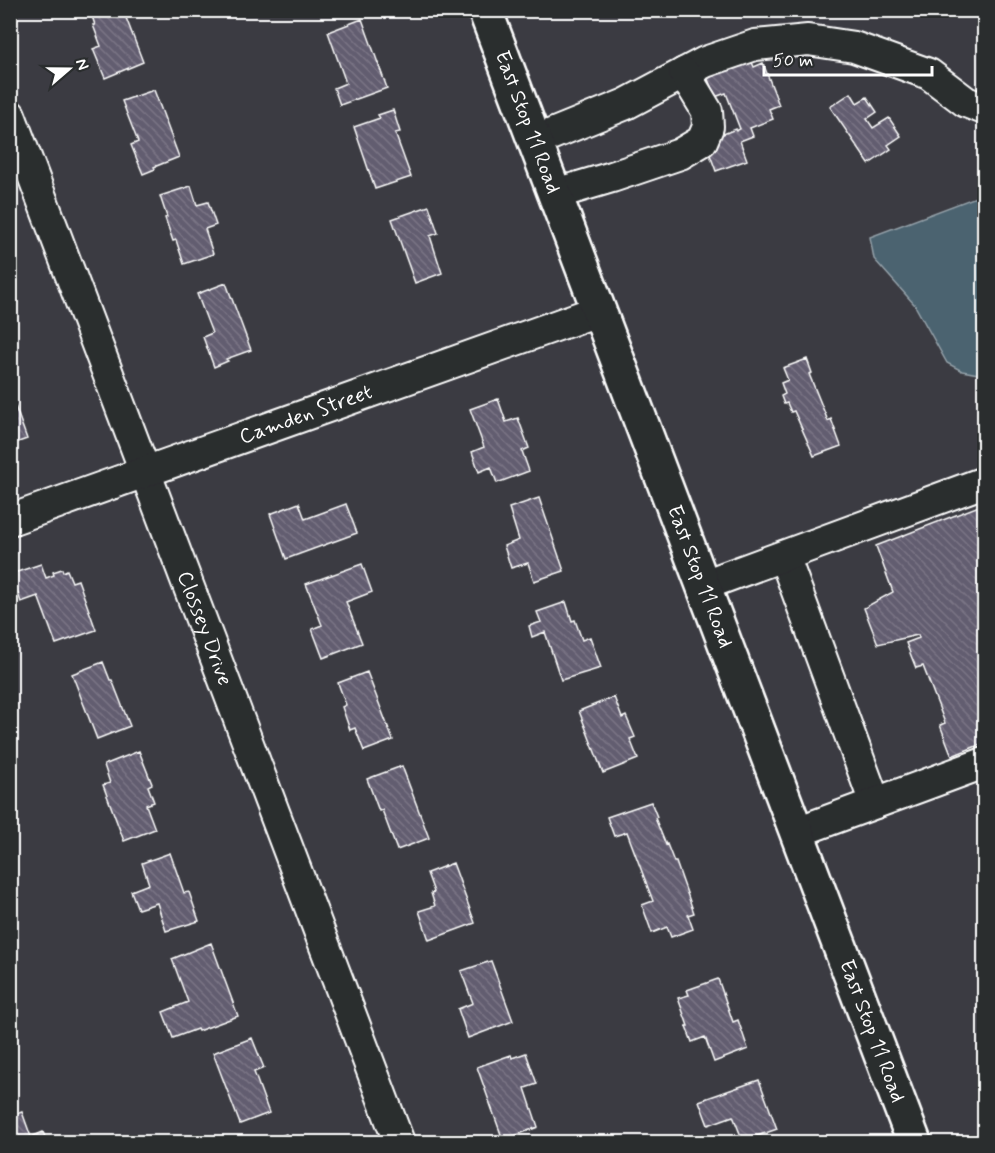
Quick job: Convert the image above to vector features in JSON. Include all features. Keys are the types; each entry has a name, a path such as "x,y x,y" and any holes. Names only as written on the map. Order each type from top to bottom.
{"main road":[{"name":"East Stop 11 Road","path":"485,10 914,1143"}],"street":[{"path":"535,141 626,104 705,62 756,45 808,40 854,47 928,74 966,102 984,109"},
{"path":"555,194 680,154 702,141 708,128 707,111 684,73"},
{"name":"Clossey Drive","path":"10,115 399,1143"},
{"name":"Camden Street","path":"10,520 600,310"},
{"path":"704,585 984,482"},
{"path":"784,556 875,803"},
{"path":"797,832 984,763"}],"water":[{"path":"984,194 984,375 962,371 947,363 914,304 874,259 870,237"}],"building":[{"path":"90,10 123,10 143,62 105,78 93,49 101,46"},
{"path":"362,19 387,88 340,105 334,88 346,83 328,32"},
{"path":"748,53 754,67 763,63 779,105 769,109 773,119 750,128 753,136 740,141 747,160 716,171 705,141 740,129 726,93 715,97 704,69"},
{"path":"154,90 179,157 143,174 131,145 138,142 122,101"},
{"path":"851,93 857,103 867,97 877,112 867,119 873,128 889,118 901,136 888,145 891,149 869,164 830,107"},
{"path":"393,110 400,132 395,133 411,177 375,189 354,127 380,118 378,115"},
{"path":"191,186 197,205 208,202 216,225 205,229 213,254 184,264 176,240 173,241 160,196"},
{"path":"429,206 438,233 430,236 442,273 415,283 392,219"},
{"path":"226,283 251,350 226,359 228,361 214,367 203,337 212,333 197,294"},
{"path":"807,359 812,373 809,374 828,421 831,419 841,446 814,456 794,411 791,412 787,403 784,404 781,396 785,394 781,383 788,380 783,368"},
{"path":"10,392 27,439 10,445"},
{"path":"498,399 506,422 518,418 529,448 522,451 529,471 497,483 491,467 479,472 472,452 484,447 470,409"},
{"path":"539,498 564,571 534,581 528,563 511,568 504,546 519,540 509,508"},
{"path":"299,503 305,519 346,504 357,533 286,559 270,514"},
{"path":"984,504 984,743 952,756 940,725 945,723 923,666 916,668 906,643 919,638 918,635 878,644 864,608 893,592 876,546"},
{"path":"41,564 46,578 62,569 63,572 67,570 72,582 78,580 96,630 56,644 38,596 21,602 11,574"},
{"path":"362,564 372,592 346,602 362,643 323,658 312,629 322,625 306,584"},
{"path":"566,602 572,621 575,620 582,640 590,637 601,668 561,680 545,632 532,637 529,626 541,622 537,612"},
{"path":"103,662 130,726 97,739 72,674"},
{"path":"367,672 393,740 364,751 355,728 350,730 342,707 346,705 338,683"},
{"path":"614,697 622,718 626,716 635,737 630,739 638,759 603,773 579,711"},
{"path":"139,751 152,784 148,786 154,802 146,805 155,829 124,841 103,785 110,783 104,765"},
{"path":"402,766 429,838 397,850 367,779"},
{"path":"651,802 657,817 655,818 674,862 676,862 694,913 688,915 693,929 671,937 667,927 652,933 642,905 653,901 627,832 614,836 607,817"},
{"path":"170,853 184,893 189,892 199,921 166,931 157,903 138,909 131,891 149,884 142,863"},
{"path":"453,863 475,923 429,940 419,911 435,906 431,893 434,892 427,873"},
{"path":"211,943 238,1016 173,1038 163,1012 188,1002 172,959"},
{"path":"491,961 513,1021 468,1038 458,1009 473,1003 461,971"},
{"path":"718,979 733,1022 738,1020 748,1049 714,1062 705,1037 692,1042 678,998 689,995 687,990"},
{"path":"252,1038 264,1068 254,1072 269,1113 240,1124 213,1053"},
{"path":"526,1053 537,1084 525,1088 538,1127 503,1140 477,1067 511,1055 512,1058"},
{"path":"10,1059 16,1073 10,1076"},
{"path":"759,1080 777,1129 743,1141 733,1116 708,1125 699,1101"},
{"path":"22,1112 31,1137 43,1132 47,1142 10,1142 10,1116"},
{"path":"286,1134 290,1142 273,1142 277,1141 276,1138"}]}
